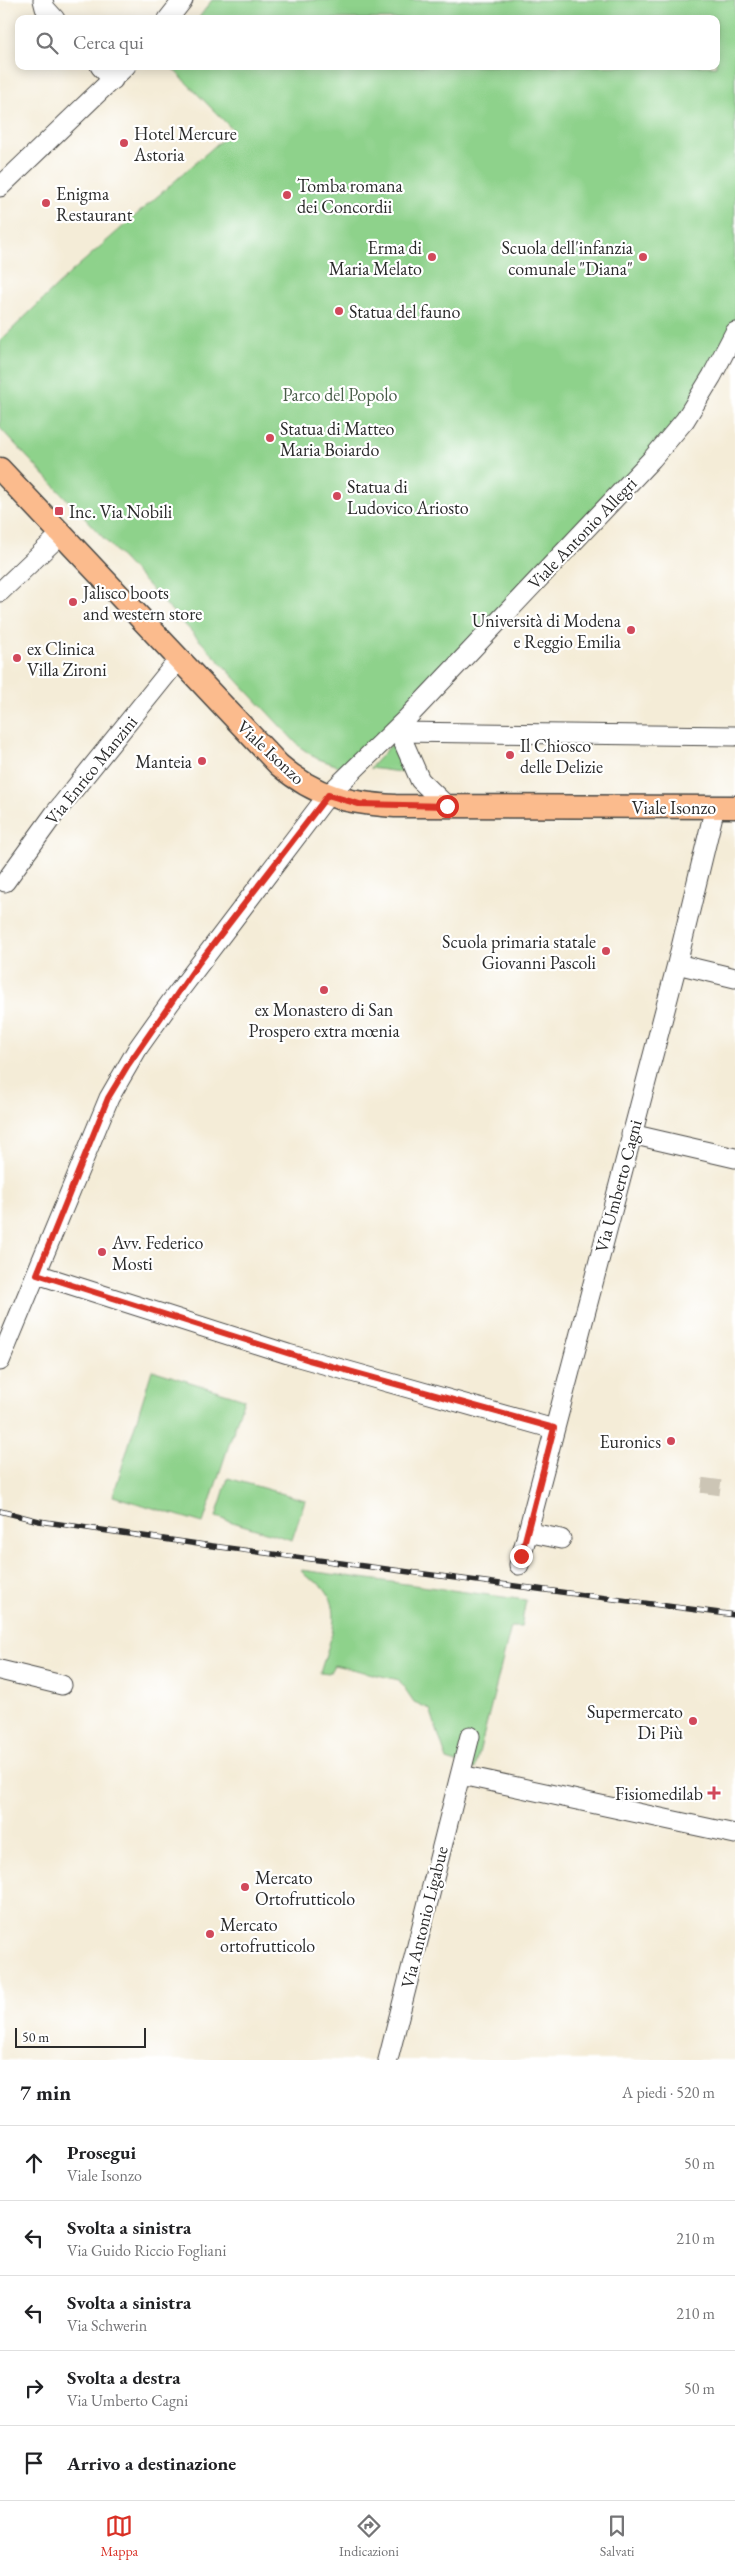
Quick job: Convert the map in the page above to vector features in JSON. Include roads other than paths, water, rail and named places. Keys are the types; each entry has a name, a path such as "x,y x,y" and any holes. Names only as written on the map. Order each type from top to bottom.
{"main road":[{"name":"Viale Isonzo","path":"0,469 279,765 296,779 328,795 359,804 725,807"}],"street":[{"path":"43,0 45,8 51,15"},
{"path":"171,15 183,0"},
{"path":"0,188 106,73"},
{"name":"Viale Antonio Allegri","path":"0,1361 108,1098 128,1065 198,964 328,795 403,725 652,459 685,420 712,376 735,332"},
{"path":"0,592 61,534"},
{"name":"Via Enrico Manzini","path":"4,882 55,813 179,659"},
{"path":"447,806 420,780 403,725 735,736"},
{"name":"Via Umberto Cagni","path":"519,1565 677,964 725,807"},
{"path":"677,964 735,978"},
{"path":"632,1134 735,1158"},
{"path":"37,1274 208,1330 392,1384 554,1428"},
{"path":"527,1532 561,1539"},
{"path":"0,1670 62,1685"},
{"name":"Via Antonio Ligabue","path":"388,2060 470,1736"},
{"path":"461,1775 735,1834"}],"tunnel":[{"path":"710,1494 712,1479"}],"railway":[{"path":"0,1511 39,1521 205,1545 735,1615"}],"place":[{"name":"Hotel Mercure Astoria","path":"124,143"},
{"name":"Tomba romana dei Concordii","path":"287,195"},
{"name":"Enigma Restaurant","path":"46,203"},
{"name":"Erma di Maria Melato","path":"432,257"},
{"name":"Scuola dell'infanzia comunale \"Diana\"","path":"643,257"},
{"name":"Statua del fauno","path":"339,311"},
{"name":"Statua di Matteo Maria Boiardo","path":"270,438"},
{"name":"Statua di Ludovico Ariosto","path":"337,496"},
{"name":"Inc. Via Nobili","path":"59,511"},
{"name":"Jalisco boots and western store","path":"73,602"},
{"name":"Università di Modena e Reggio Emilia","path":"631,630"},
{"name":"ex Clinica Villa Zironi","path":"17,658"},
{"name":"Il Chiosco delle Delizie","path":"510,755"},
{"name":"Manteia","path":"202,761"},
{"name":"Scuola primaria statale Giovanni Pascoli","path":"606,951"},
{"name":"ex Monastero di San Prospero extra mœnia","path":"324,990"},
{"name":"Avv. Federico Mosti","path":"102,1252"},
{"name":"Euronics","path":"671,1441"},
{"name":"Supermercato Di Più","path":"693,1721"},
{"name":"Fisiomedilab","path":"714,1793"},
{"name":"Mercato Ortofrutticolo","path":"245,1887"},
{"name":"Mercato ortofrutticolo","path":"210,1934"}],"park label":[{"name":"Parco del Popolo","path":"340,394"}]}
